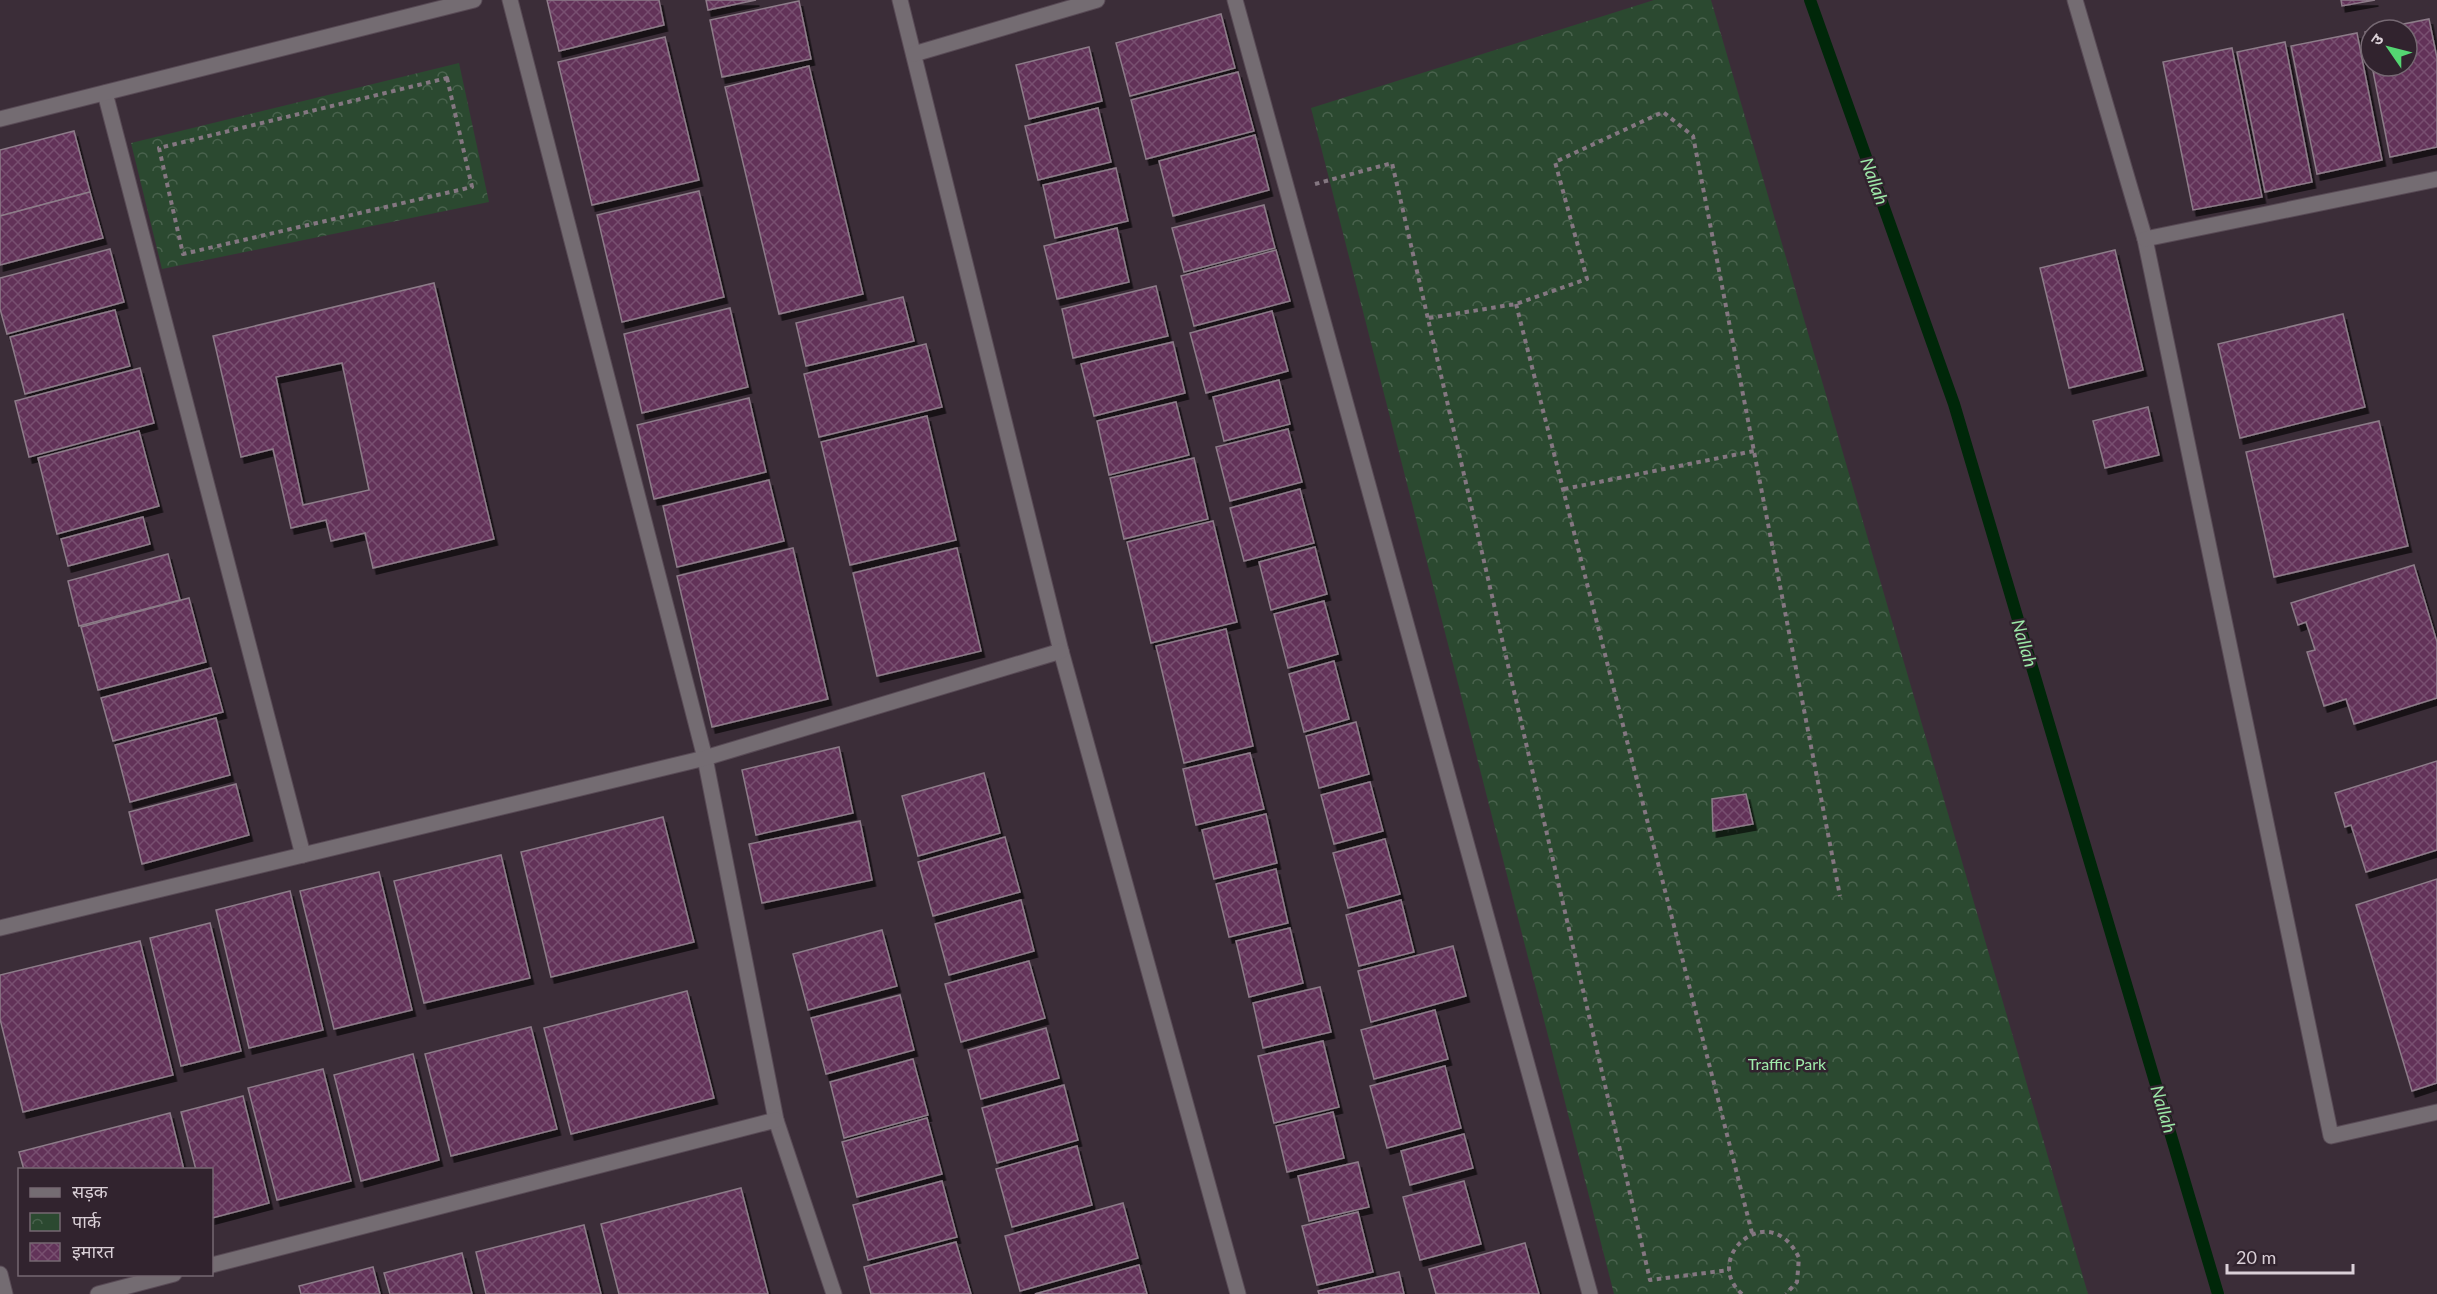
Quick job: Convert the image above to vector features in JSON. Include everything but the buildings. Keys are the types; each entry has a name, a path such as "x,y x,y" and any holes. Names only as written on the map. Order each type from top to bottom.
{"street":[{"path":"0,119 474,0"},
{"path":"510,0 705,758 776,1120 834,1294"},
{"path":"900,0 1061,651 1238,1294"},
{"path":"914,54 1097,0"},
{"path":"1235,0 1590,1294"},
{"path":"2075,0 2145,238 2331,1136 2437,1113"},
{"path":"105,93 303,855"},
{"path":"2145,238 2437,179"},
{"path":"0,928 705,758 1061,651"},
{"path":"213,1265 776,1120"},
{"path":"0,1274 5,1294"},
{"path":"98,1294 170,1276"}],"path":[{"path":"447,78 472,187 183,254 159,148 447,78"},
{"path":"1429,318 1516,304 1587,279 1555,162 1663,112 1693,136 1840,896"},
{"path":"1288,192 1392,163 1650,1280 1729,1270"},
{"path":"1516,304 1752,1233"},
{"path":"1564,489 1754,451"},
{"path":"1742,1294 1732,1281 1729,1270 1730,1258 1735,1248 1752,1233 1776,1233 1794,1247 1799,1258 1800,1270 1797,1282 1786,1294"}],"green space":[{"name":"Traffic Park","path":"1654,0 1711,0 2088,1294 1614,1294 1311,108"},
{"path":"459,63 489,202 162,269 131,143"}],"waterway":[{"name":"Nallah","path":"1810,0 1954,404 2218,1294"}]}
